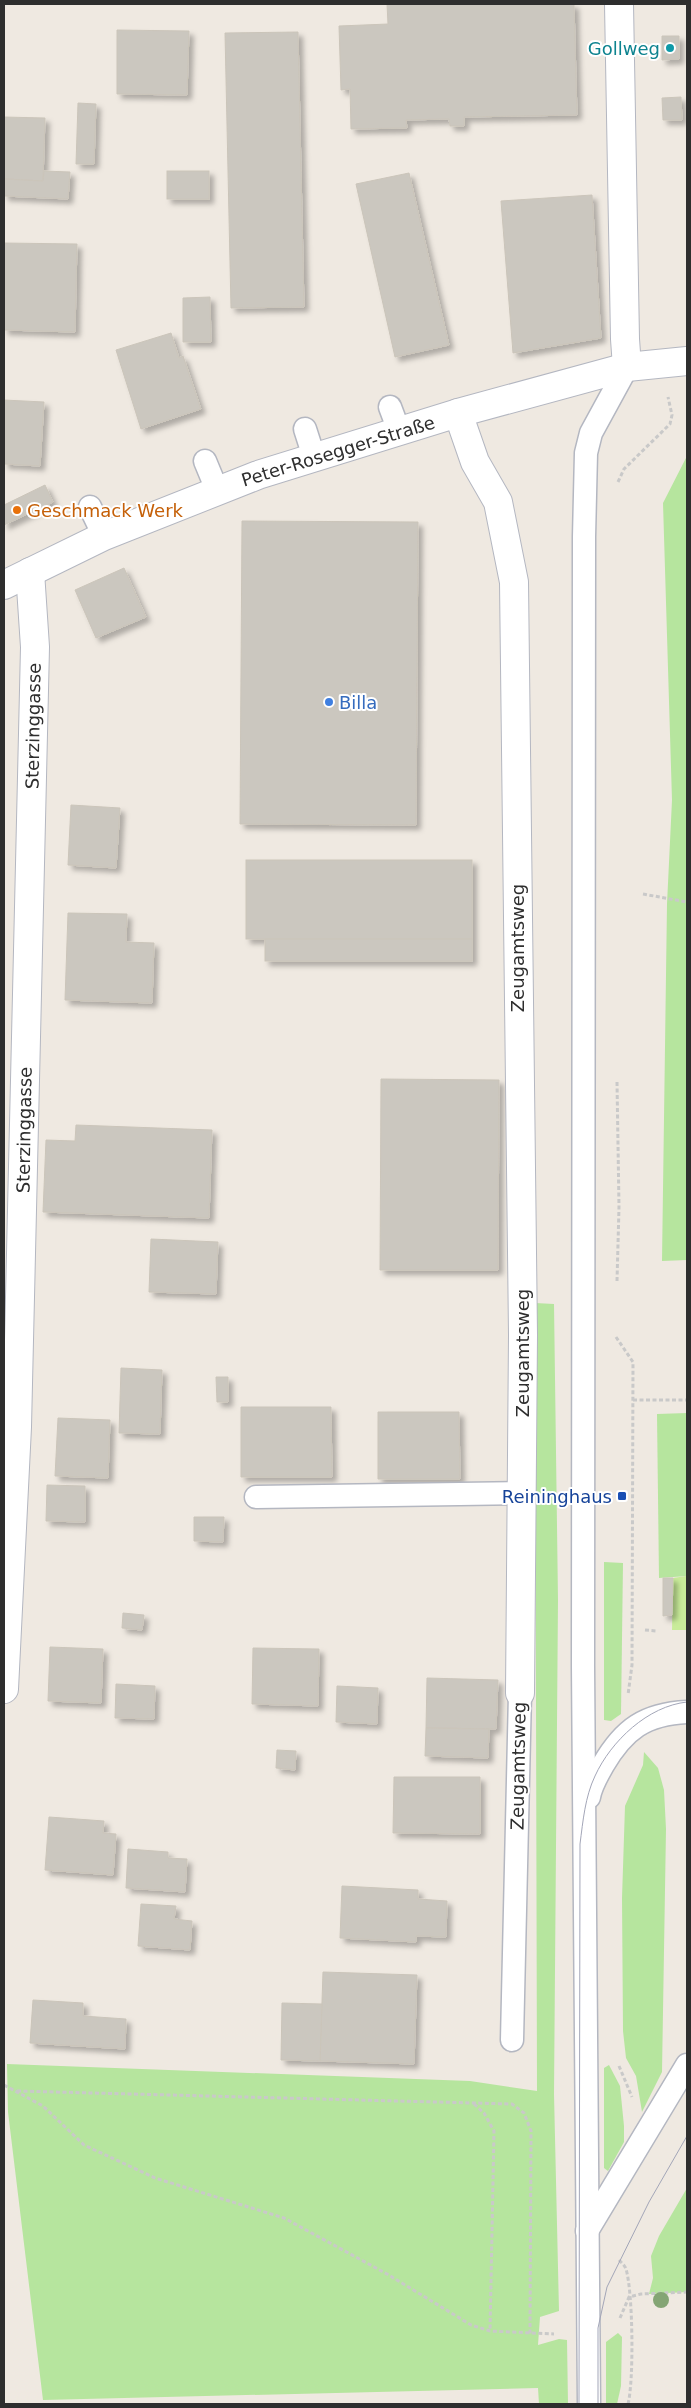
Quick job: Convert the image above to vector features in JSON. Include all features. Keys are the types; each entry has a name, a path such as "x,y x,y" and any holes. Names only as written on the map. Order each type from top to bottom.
{"street":[{"path":"618,4 627,368"},
{"name":"Peter-Rosegger-Straße","path":"4,585 104,536 216,490 314,457 394,419 458,413 627,368 687,361"},
{"name":"Zeugamtsweg","path":"458,413 475,462 498,502 514,582 523,1335 520,1692"},
{"name":"Sterzinggasse","path":"4,1689 18,1427 35,647 30,572"}],"lane":[{"path":"589,2404 585,1835 583,957 586,453 591,433 627,368"},
{"path":"305,429 314,457"},
{"path":"204,461 216,490"},
{"path":"90,507 104,536"},
{"path":"256,1498 522,1493"},
{"name":"Zeugamtsweg","path":"512,2040 520,1692"},
{"path":"585,1835 591,1787 614,1746 640,1723 655,1716 687,1712"},
{"path":"587,2231 687,2065"}],"path":[{"path":"616,486 624,469 670,424 672,414 668,396"},
{"path":"643,894 687,902"},
{"path":"617,1079 619,1207 617,1287"},
{"path":"615,1336 633,1362 632,1665 628,1701"},
{"path":"633,1400 687,1400"},
{"path":"646,1630 656,1631"},
{"path":"4,2085 43,2106 84,2145 155,2178 284,2218 387,2274 472,2325 490,2331 554,2334"},
{"path":"18,2091 512,2104 524,2112 531,2131 530,2334"},
{"path":"473,2103 484,2114 494,2130 490,2331"},
{"path":"626,2267 629,2297 631,2387 628,2404"},
{"path":"629,2297 641,2294 687,2292"}],"green space":[{"path":"687,456 687,1260 662,1261 667,904 672,800 663,503"},
{"path":"535,1303 554,1304 558,1600 554,2094 559,2311 540,2317 538,2345 559,2339 567,2340 568,2404 539,2404 538,2388 43,2400 8,2112 7,2064 470,2081 537,2091"},
{"path":"687,1413 687,1576 659,1578 657,1414"},
{"path":"604,1562 623,1563 621,1714 611,1721 604,1720"},
{"path":"686,1576 687,1630 672,1630 673,1578"},
{"path":"644,1752 658,1768 664,1790 666,1829 662,2072 642,2112 636,2076 626,2058 623,2031 622,1898 625,1806 643,1765"},
{"path":"609,2065 620,2086 624,2142 608,2171 604,2168 604,2068"},
{"path":"687,2188 687,2292 649,2294 653,2278 651,2256 659,2236"},
{"path":"618,2333 622,2337 621,2386 617,2404 606,2404 606,2342"}],"building":[{"path":"387,4 574,4 577,115 464,117 464,126 450,126 449,119 406,120 407,128 351,129 350,89 341,90 339,26 388,24"},
{"path":"117,30 189,31 187,95 117,94"},
{"path":"298,32 304,307 231,308 225,33"},
{"name":"Gollweg","path":"662,36 679,36 679,59 662,60"},
{"path":"681,97 682,120 663,120 662,98"},
{"path":"78,103 96,104 94,164 76,164"},
{"path":"4,117 45,118 43,181 4,179"},
{"path":"44,171 70,172 68,199 4,196 4,179 43,181"},
{"path":"167,171 209,171 209,199 167,199"},
{"path":"409,173 449,345 395,357 356,184"},
{"path":"592,195 601,338 513,353 501,201"},
{"path":"4,243 77,244 75,332 4,330"},
{"path":"210,297 211,342 183,342 183,298"},
{"path":"171,333 179,358 183,356 201,409 141,429 116,350"},
{"path":"4,400 44,402 40,466 4,464"},
{"path":"45,485 53,502 4,525 4,505"},
{"name":"Billa","path":"242,521 418,522 416,825 240,824"},
{"path":"124,568 146,617 96,638 75,590"},
{"path":"71,805 120,808 116,868 68,865"},
{"path":"246,860 472,860 472,939 246,939"},
{"path":"68,913 127,914 126,942 154,943 152,1003 65,1000"},
{"path":"265,939 472,939 472,961 265,961"},
{"path":"381,1079 499,1080 498,1270 380,1270"},
{"path":"76,1125 212,1130 209,1218 43,1212 46,1140 75,1141"},
{"path":"151,1239 218,1242 216,1294 149,1292"},
{"path":"121,1368 162,1370 160,1434 119,1433"},
{"path":"216,1377 228,1377 228,1402 217,1402"},
{"path":"241,1407 331,1407 332,1477 241,1477"},
{"path":"378,1412 459,1412 460,1479 378,1479"},
{"path":"58,1418 110,1420 108,1478 55,1476"},
{"path":"47,1485 85,1486 85,1522 46,1521"},
{"path":"194,1517 224,1517 223,1542 194,1541"},
{"path":"663,1578 673,1578 672,1615 663,1616"},
{"path":"123,1613 144,1615 142,1630 122,1628"},
{"path":"50,1647 103,1649 101,1703 48,1701"},
{"path":"253,1648 319,1649 318,1706 252,1704"},
{"path":"427,1678 498,1680 496,1729 426,1728"},
{"path":"116,1684 155,1686 154,1719 115,1718"},
{"path":"337,1686 378,1688 377,1724 336,1722"},
{"path":"426,1728 489,1729 488,1758 425,1756"},
{"path":"277,1750 296,1751 295,1770 276,1768"},
{"path":"394,1777 480,1777 480,1834 393,1833"},
{"path":"49,1817 104,1821 103,1833 116,1834 113,1875 45,1870"},
{"path":"128,1849 168,1852 168,1858 187,1859 185,1892 126,1888"},
{"path":"342,1886 418,1890 418,1899 447,1901 446,1937 416,1936 416,1942 340,1938"},
{"path":"141,1904 176,1906 174,1919 192,1921 190,1950 138,1946"},
{"path":"323,1972 417,1975 414,2064 320,2061"},
{"path":"33,2000 83,2003 83,2016 126,2019 125,2049 30,2043"},
{"path":"282,2003 322,2004 320,2061 281,2060"}],"tram line":[{"path":"579,2404 580,1844 583,1818 595,1776 602,1763 621,1738 632,1727 658,1710 687,1702"},
{"path":"598,2404 598,2328 607,2287 649,2202 687,2136"}],"place":[{"name":"Gollweg","path":"670,48"},
{"name":"Geschmack Werk","path":"17,510"},
{"name":"Billa","path":"329,702"},
{"name":"Reininghaus","path":"622,1496"}]}
